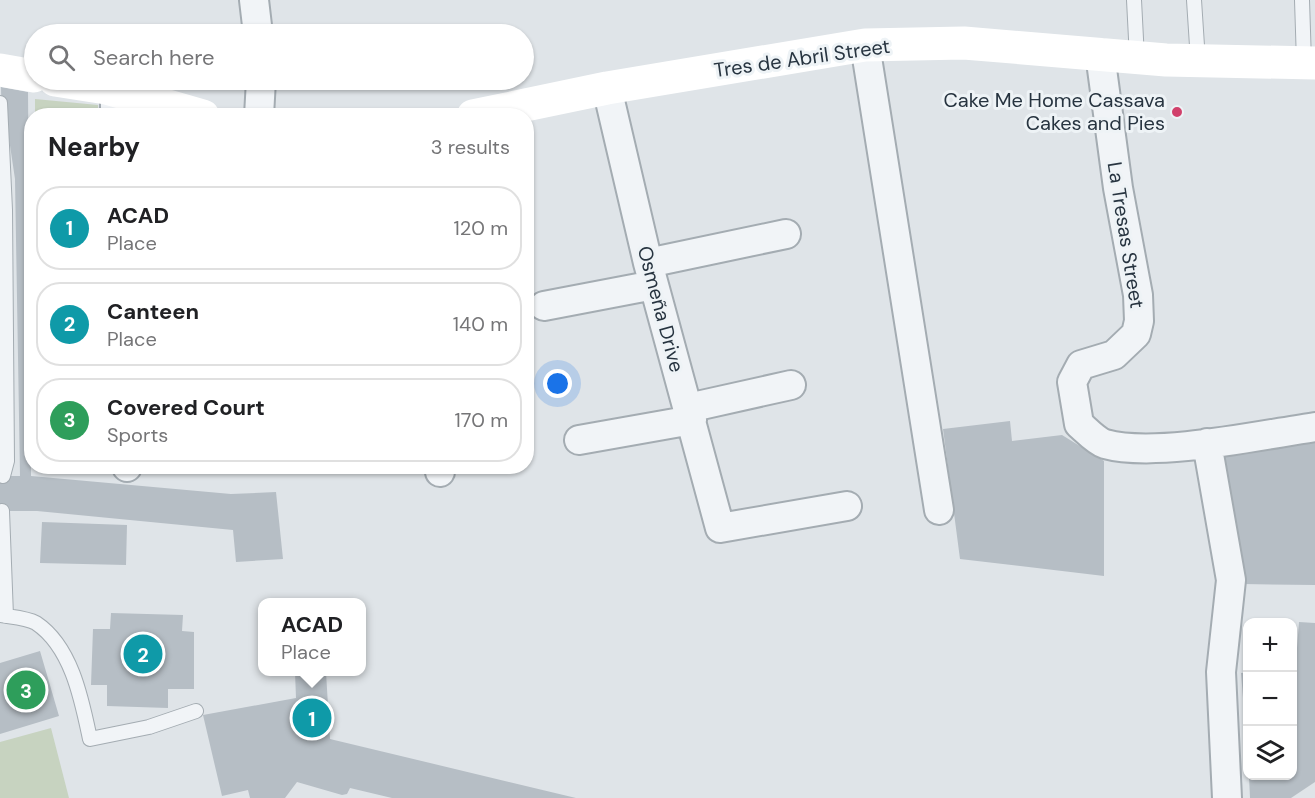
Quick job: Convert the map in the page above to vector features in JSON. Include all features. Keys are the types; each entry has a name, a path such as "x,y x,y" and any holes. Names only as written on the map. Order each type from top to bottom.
{"street":[{"path":"254,0 257,24"},
{"name":"Tres de Abril Street","path":"511,108 607,88 865,45 964,43 1137,58 1310,62"},
{"path":"865,45 939,510"},
{"name":"La Tresas Street","path":"1100,54 1118,188 1138,296 1139,321 1136,334 1114,356 1081,365 1072,382 1079,424 1103,444 1144,447 1208,443 1315,427"},
{"path":"0,70 24,74"},
{"name":"Osmeña Drive","path":"607,88 651,274 720,528 847,506"},
{"path":"81,90 115,103 149,108"},
{"path":"260,108 261,90"},
{"path":"544,306 786,234"},
{"path":"579,440 690,414 791,386"},
{"path":"1208,443 1231,580 1221,672 1227,798"}],"lane":[{"path":"1134,0 1137,58"},
{"path":"1194,0 1198,61"},
{"path":"1302,0 1310,62"},
{"path":"0,104 7,461 3,476"},
{"path":"2,511 3,615 35,622 63,653 71,671 90,739 149,727 196,711"}],"green space":[{"path":"35,99 98,105 98,108 35,108"},
{"path":"51,728 69,798 0,798 0,742"}],"building":[{"path":"1,87 28,92 28,108 24,108 24,474 231,494 276,492 283,559 236,562 233,530 37,511 0,511 0,476 20,476 15,179 8,132 2,132"},
{"path":"1010,421 1012,441 1062,435 1104,461 1104,576 960,559 943,429"},
{"path":"1315,439 1315,585 1243,584 1222,454"},
{"path":"42,522 127,525 126,565 40,563"},
{"path":"111,613 183,615 182,631 194,632 194,689 168,689 168,708 107,706 107,685 91,685 93,629 110,629"},
{"path":"1299,622 1315,623 1315,782 1291,798 1250,798 1249,780 1297,780"},
{"path":"40,651 59,716 0,734 0,663"},
{"path":"1241,673 1243,673 1243,698"},
{"path":"295,676 326,676 330,739 576,798 392,798 350,788 347,794 342,795 297,782 285,798 250,798 248,790 222,796 203,715 296,698"}],"place":[{"name":"Cake Me Home Cassava Cakes and Pies","path":"1177,112"},
{"name":"Canteen","path":"143,654"},
{"name":"Covered Court","path":"26,690"},
{"name":"ACAD","path":"312,718"}]}
